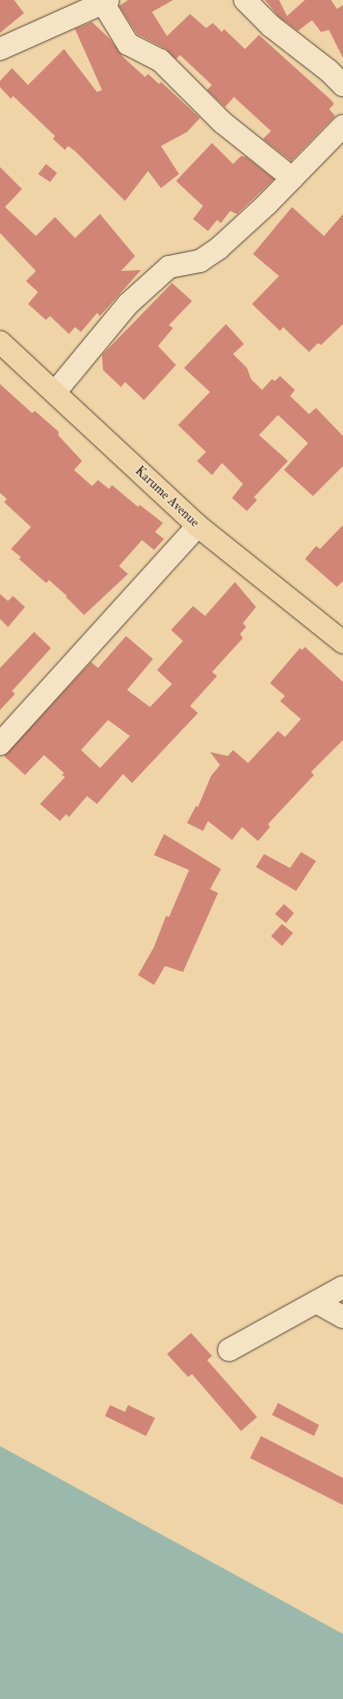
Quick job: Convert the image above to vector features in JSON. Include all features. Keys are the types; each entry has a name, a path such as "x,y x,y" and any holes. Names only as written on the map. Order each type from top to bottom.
{"main road":[{"name":"Karume Avenue","path":"0,342 56,391 198,526 341,635"}],"street":[{"path":"245,0 271,26 329,71 343,85"},
{"path":"0,48 106,1 128,44 160,60 222,122 292,178"},
{"path":"56,391 133,299 169,267 200,261 219,248 292,178 343,126"},
{"path":"0,744 198,526"},
{"path":"229,1350 343,1287"},
{"path":"316,1302 343,1317"}],"shaded area":[{"path":"0,1446 343,1634 343,1699 0,1699"}],"building":[{"path":"0,0 14,0 24,13 0,33"},
{"path":"128,0 173,0 152,12 167,36 190,14 206,28 213,23 222,32 224,29 245,49 259,35 331,100 334,104 329,109 335,116 291,161 263,139 271,131 234,97 225,107 207,90 212,85 180,55 176,59 166,49 137,34 119,6"},
{"path":"265,0 279,0 287,16 305,0 331,0 337,9 343,5 343,58 329,30 321,32 312,20 298,31 279,17"},
{"path":"92,22 110,39 123,57 145,77 148,74 159,84 161,82 200,118 187,132 161,146 179,174 161,188 148,171 125,201 75,151 68,146 65,150 53,139 55,136 13,96 11,99 0,87 0,81 12,68 28,85 64,49 97,92 102,90 75,29"},
{"path":"212,143 233,164 241,156 246,157 274,179 237,214 230,211 221,223 217,220 208,231 193,219 203,206 176,181"},
{"path":"46,164 57,173 50,182 38,174"},
{"path":"0,167 22,189 5,207 36,236 55,217 75,238 100,214 135,256 121,271 141,270 100,316 97,313 81,332 75,327 69,334 50,316 46,320 28,304 38,292 26,281 36,271 0,233"},
{"path":"292,207 324,236 343,214 343,324 321,345 318,343 309,352 283,327 280,331 252,304 279,276 253,254"},
{"path":"172,283 192,301 169,325 173,328 158,346 176,365 144,400 125,382 121,387 103,370 102,355"},
{"path":"226,324 244,344 233,354 247,368 251,379 262,390 272,379 275,381 280,376 295,390 290,396 309,414 316,408 343,436 343,466 313,496 284,470 308,443 278,415 259,435 288,461 254,497 257,500 247,511 232,498 243,484 222,463 212,475 197,461 206,452 178,425 210,392 184,368"},
{"path":"0,384 32,413 35,411 59,432 58,435 82,461 74,470 92,486 98,480 109,489 112,485 138,507 140,505 163,523 155,532 164,539 154,550 142,540 119,566 128,574 84,615 66,597 67,596 49,580 46,583 19,559 21,557 11,549 31,527 4,502 7,499 0,493"},
{"path":"343,525 343,581 337,587 305,559 316,546 320,549"},
{"path":"235,582 256,607 243,623 246,627 240,634 243,638 212,672 217,676 190,706 198,713 132,783 123,774 97,804 87,796 69,817 66,814 60,821 40,804 65,777 62,775 64,773 44,755 25,775 4,756 91,662 98,668 126,636 153,659 127,690 150,707 172,684 157,670 183,641 171,630 193,606 205,616","holes":["108,720 130,736 100,768 81,750"]},
{"path":"0,594 8,601 13,596 25,607 8,627 0,619"},
{"path":"34,632 51,648 12,691 15,694 0,710 0,668"},
{"path":"305,647 343,682 343,740 311,772 314,775 268,824 270,827 258,841 242,827 232,840 208,821 203,831 187,823 196,806 198,807 211,776 220,765 210,752 228,756 233,750 248,763 278,731 285,737 301,719 280,701 285,696 270,683 300,648 302,650"},
{"path":"164,834 221,869 210,889 218,893 183,972 165,966 154,985 138,975 154,947 166,916 169,917 189,870 154,855"},
{"path":"301,852 316,861 296,891 256,867 264,854 290,868"},
{"path":"284,904 294,913 286,923 275,914"},
{"path":"282,924 293,933 282,946 271,936"},
{"path":"191,1333 212,1356 207,1360 257,1417 241,1431 192,1374 188,1377 167,1354"},
{"path":"278,1403 319,1425 314,1436 272,1415"},
{"path":"110,1405 125,1412 128,1405 155,1418 146,1436 105,1416"},
{"path":"261,1436 343,1478 343,1505 250,1458"}]}
